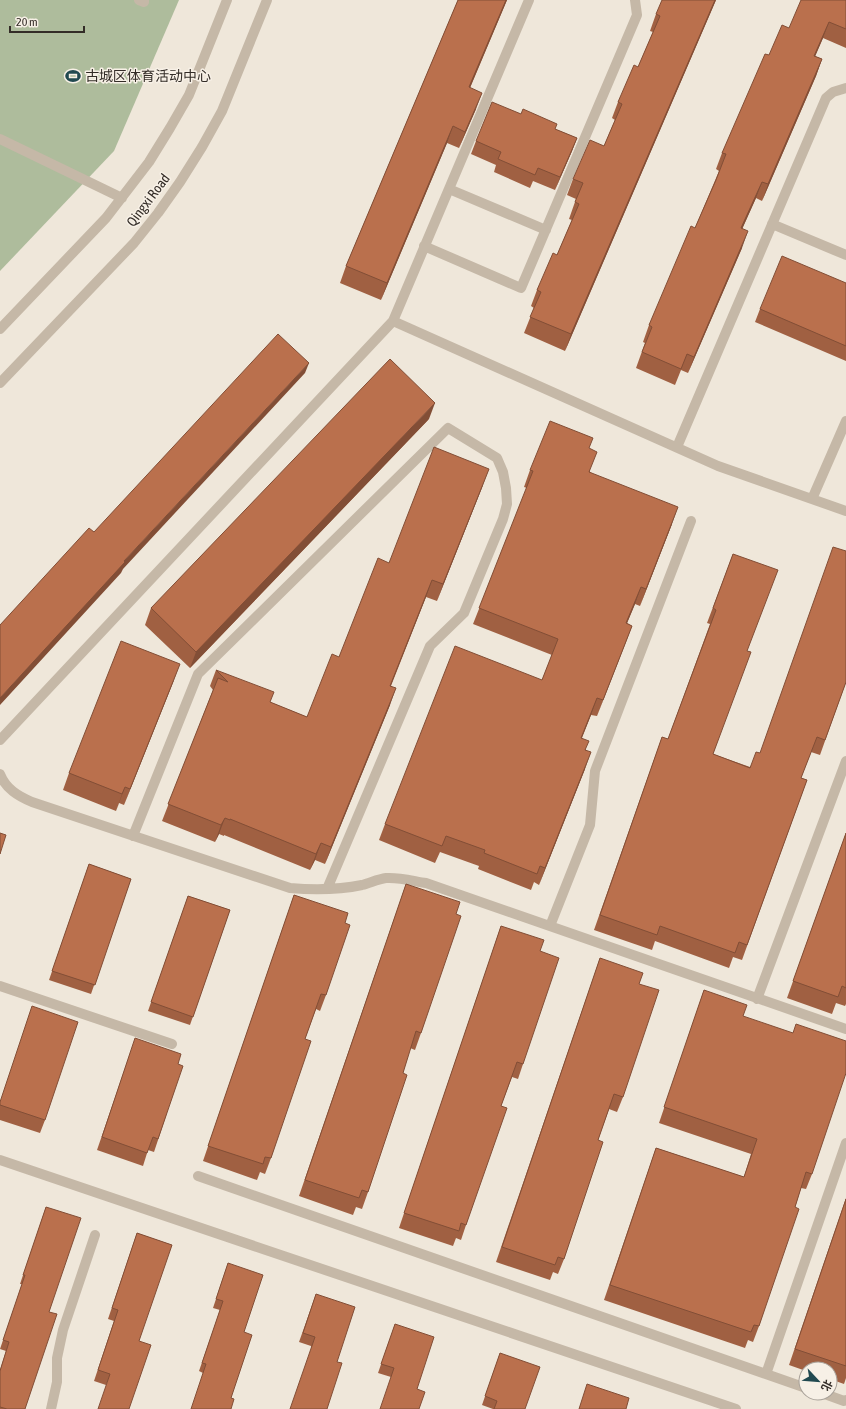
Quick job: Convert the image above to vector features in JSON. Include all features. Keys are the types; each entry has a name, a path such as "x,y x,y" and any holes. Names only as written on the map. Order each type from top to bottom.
{"street":[{"path":"139,0 144,2 144,0"},
{"name":"Qingxi Road","path":"0,330 106,218 149,162 189,95 227,0"},
{"name":"Qingxi Road","path":"0,383 134,243 180,182 222,111 267,0"},
{"path":"0,740 393,321 529,0"},
{"path":"424,246 521,288 637,15 636,0"},
{"path":"677,447 826,98 833,92 846,88"},
{"path":"0,139 122,198"},
{"path":"449,189 546,230"},
{"path":"772,224 846,255"},
{"path":"393,321 718,466 846,511"},
{"path":"812,499 846,421"},
{"path":"133,836 198,674 448,428 497,458 503,472 507,504 503,519 464,613 430,646 327,889"},
{"path":"550,926 590,825 595,771 691,521"},
{"path":"757,999 846,761"},
{"path":"0,774 9,789 20,797 290,888 315,890 327,889 362,885 385,878 400,878 426,884 846,1030"},
{"path":"0,986 172,1044"},
{"path":"766,1374 846,1143"},
{"path":"0,1160 736,1409"},
{"path":"198,1176 798,1385"},
{"path":"51,1409 56,1382 57,1358 63,1330 95,1235"}],"green space":[{"name":"古城区体育活动中心","path":"0,0 179,0 114,151 0,271"}],"building":[{"path":"458,0 506,0 469,87 482,93 465,132 453,126 387,283 346,266"},
{"path":"662,0 715,0 571,334 530,317 541,292 537,290 553,253 557,255 579,204 575,202 583,183 573,179 590,140 604,146 622,104 618,102 634,65 638,67 660,16 656,14"},
{"path":"801,0 846,0 846,29 829,22 814,56 822,59 768,184 762,182 741,228 748,231 694,357 687,354 681,369 642,352 652,327 649,325 691,226 695,228 716,180 726,154 722,153 765,54 769,55 782,25 789,28"},
{"path":"492,102 521,114 523,109 557,124 555,129 577,138 560,177 538,168 535,175 498,159 501,152 476,141"},
{"path":"782,256 846,283 846,346 760,309"},
{"path":"278,334 309,363 124,561 125,562 0,698 0,625 89,528 94,532"},
{"path":"390,359 435,403 196,652 151,608"},
{"path":"550,421 593,438 589,448 597,452 589,472 678,507 646,589 641,587 626,623 632,626 603,700 597,698 581,738 589,741 585,750 591,752 545,868 540,866 537,874 484,853 485,850 446,836 442,846 385,824 455,646 542,680 558,639 479,608 533,471 530,470"},
{"path":"434,447 489,469 443,584 432,580 390,686 396,688 331,847 321,843 316,854 230,819 225,818 221,825 168,804 218,678 228,682 216,670 274,692 270,702 307,717 332,654 339,657 378,558 389,563"},
{"path":"833,547 846,551 846,682 825,740 817,737 801,778 807,780 747,945 739,942 735,953 660,926 657,935 600,915 662,737 668,739 716,610 713,608 733,554 778,570 747,651 751,652 713,754 750,768 756,752 760,753"},
{"path":"121,641 180,664 130,789 125,787 122,794 69,773"},
{"path":"0,833 6,835 0,854"},
{"path":"846,833 846,988 842,986 838,997 793,981"},
{"path":"89,864 131,879 95,985 52,971"},
{"path":"406,884 460,902 456,914 461,916 421,1033 416,1031 403,1073 407,1075 368,1192 362,1190 359,1198 305,1180"},
{"path":"294,895 348,913 345,923 350,925 326,995 321,994 305,1039 311,1041 271,1158 265,1157 263,1164 208,1146"},
{"path":"188,896 230,910 193,1017 151,1002"},
{"path":"501,926 544,940 540,951 559,958 523,1064 517,1062 501,1106 507,1108 466,1225 461,1223 459,1231 404,1213"},
{"path":"600,958 643,973 639,984 659,990 623,1097 614,1094 598,1140 603,1142 564,1259 558,1257 555,1265 502,1247"},
{"path":"704,990 747,1005 743,1016 793,1033 796,1024 846,1041 846,1073 812,1174 806,1172 795,1207 799,1209 759,1326 754,1325 751,1332 610,1285 656,1148 744,1177 757,1139 664,1107"},
{"path":"32,1006 78,1022 45,1120 0,1105"},
{"path":"135,1038 181,1054 178,1064 183,1066 158,1139 153,1137 147,1153 102,1137"},
{"path":"846,1199 846,1366 838,1363 838,1361 831,1361 795,1349"},
{"path":"46,1207 81,1218 49,1312 57,1314 25,1409 7,1409 0,1407 0,1371 9,1342 3,1340"},
{"path":"137,1233 172,1245 139,1341 151,1345 129,1409 98,1409 110,1374 98,1370 118,1310 112,1308"},
{"path":"228,1263 263,1275 244,1332 252,1335 231,1398 234,1399 231,1409 191,1409 206,1364 202,1363 223,1301 216,1299"},
{"path":"316,1294 355,1307 337,1362 342,1363 327,1409 290,1409 315,1337 303,1333"},
{"path":"395,1324 434,1337 417,1389 425,1392 419,1409 380,1409 394,1368 381,1364"},
{"path":"500,1353 540,1367 525,1409 494,1409 497,1401 485,1396"},
{"path":"587,1384 629,1398 626,1409 579,1409"}],"place":[{"name":"古城区体育活动中心","path":"73,76"}]}
